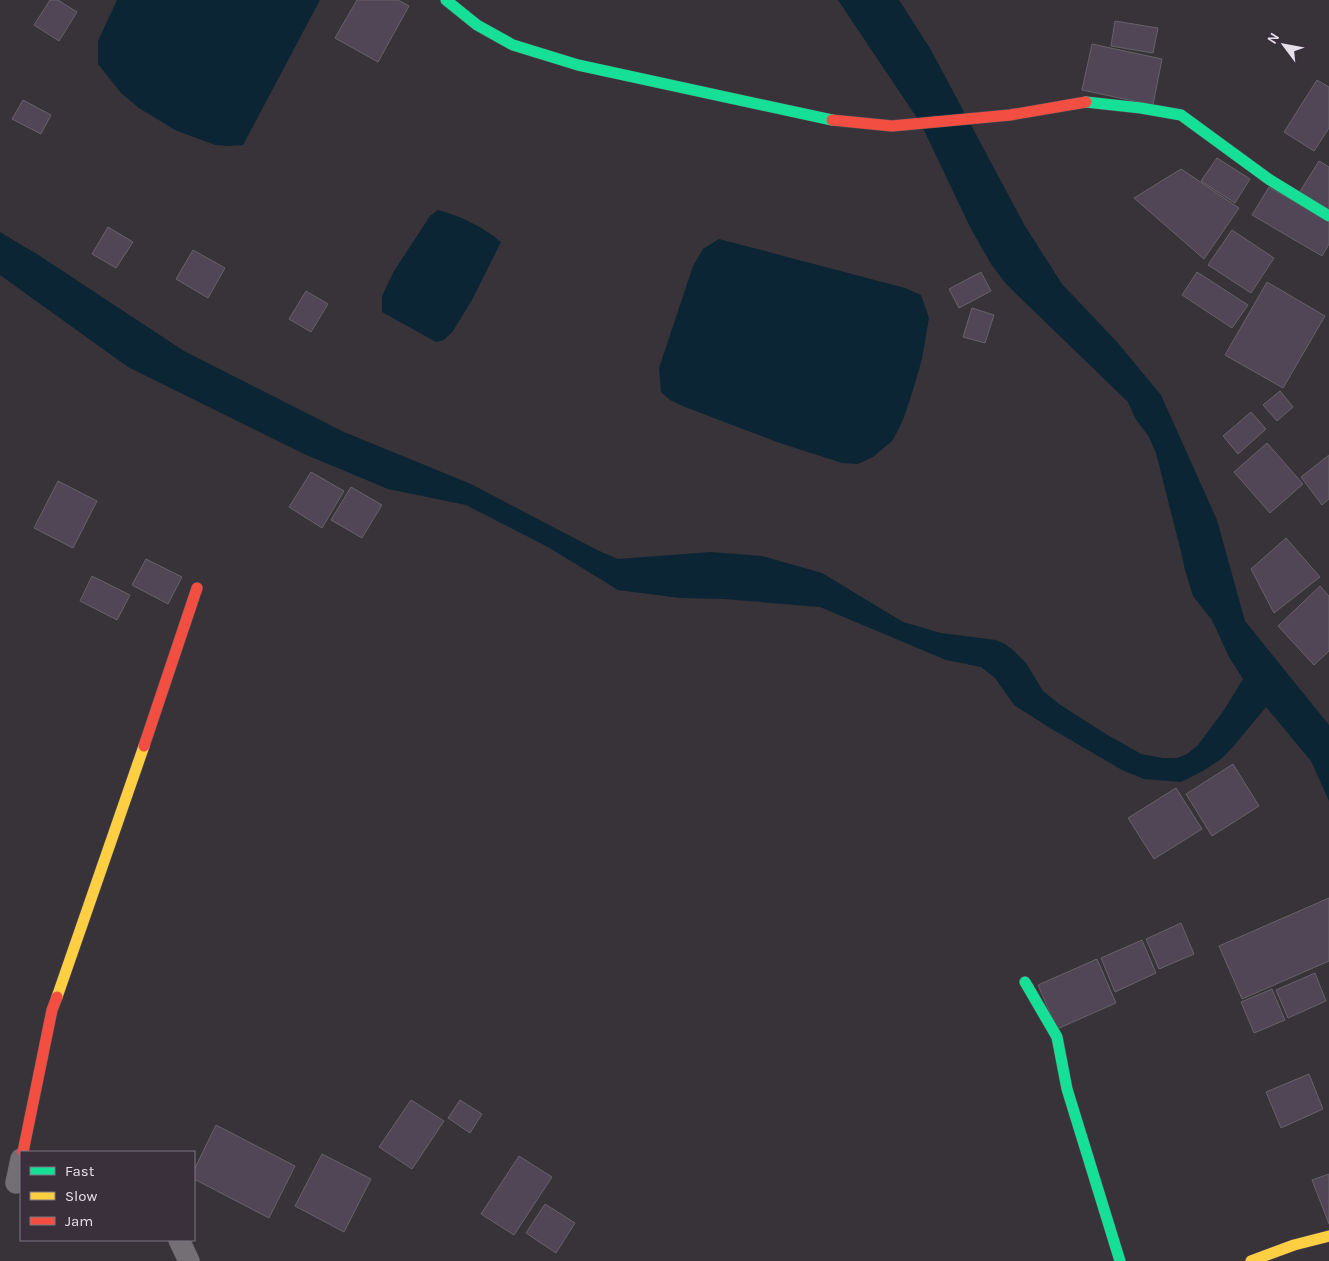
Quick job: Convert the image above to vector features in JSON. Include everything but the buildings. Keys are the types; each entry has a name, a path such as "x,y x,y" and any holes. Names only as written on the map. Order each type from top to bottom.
{"street":[{"path":"446,0 477,25 513,45 578,66 837,122 892,126 1010,115 1084,102 1141,108 1181,115 1270,180 1329,216"},
{"path":"23,1151 52,1010 197,588"},
{"path":"1025,982 1057,1037 1067,1089 1120,1261"},
{"path":"13,1182 20,1162"},
{"path":"1251,1261 1294,1245 1329,1236"},
{"path":"179,1241 188,1261"}],"water":[{"path":"117,0 320,0 243,145 229,146 215,145 175,130 139,108 121,93 98,64 98,41"},
{"path":"838,0 899,0 931,50 1025,226 1062,284 1117,342 1161,395 1217,520 1245,621 1329,725 1329,801 1311,761 1266,707 1232,748 1221,759 1203,771 1181,782 1144,779 1122,770 1014,705 995,678 981,667 946,660 820,607 724,599 680,598 618,590 548,547 466,505 388,489 304,454 128,367 0,275 0,232 40,256 184,351 344,432 471,484 597,550 618,559 711,552 762,556 822,573 903,622 941,633 996,640 1005,644 1026,663 1043,691 1059,704 1141,754 1163,758 1177,758 1187,754 1198,745 1224,710 1243,679 1229,657 1212,620 1193,596 1156,453 1149,437 1135,418 1128,402 1006,284 991,264 970,227 921,124"},
{"path":"438,210 455,215 471,223 501,242 472,300 453,331 444,340 436,342 382,312 382,296 394,271 430,216"},
{"path":"719,239 905,288 921,295 929,318 922,359 913,390 903,420 893,440 873,457 858,464 842,463 777,442 685,407 670,400 661,392 659,368 693,266 703,249"}],"traffic: fast":[{"path":"446,0 477,25 513,45 578,65 832,120"},
{"path":"1086,102 1141,108 1181,115 1270,180 1329,216"},
{"path":"1025,982 1057,1037 1067,1089 1120,1261"}],"traffic: slow":[{"path":"57,997 144,746"},
{"path":"1251,1261 1294,1245 1329,1236"}],"traffic: jam":[{"path":"832,120 892,126 1010,115 1086,102"},
{"path":"144,746 197,588"},
{"path":"23,1151 52,1010 57,997"}]}
